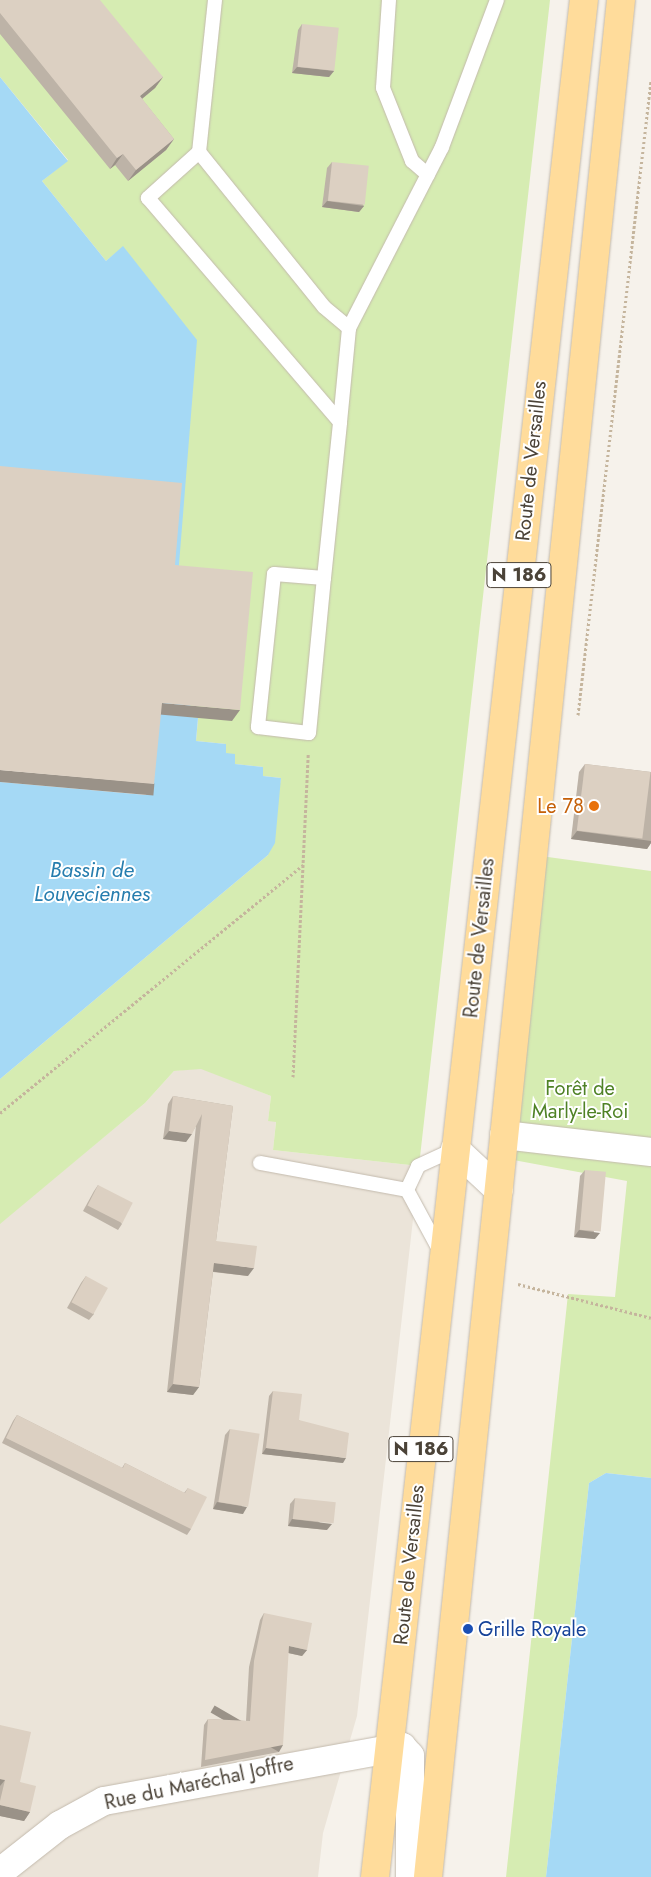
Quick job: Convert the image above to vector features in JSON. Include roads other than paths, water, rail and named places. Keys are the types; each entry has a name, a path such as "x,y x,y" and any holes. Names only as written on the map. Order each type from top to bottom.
{"main road":[{"name":"Route de Versailles","path":"375,1877 441,1254 455,1149 584,0"},
{"name":"Route de Versailles","path":"428,1877 621,0"}],"street":[{"path":"504,1135 651,1152"},
{"path":"455,1149 499,1190"},
{"path":"388,1749 402,1747 410,1756 410,1877"},
{"name":"Rue du Maréchal Joffre","path":"0,1872 60,1826 104,1801 388,1749"}],"lane":[{"path":"215,0 199,152 148,198 340,422"},
{"path":"389,0 383,88 412,161 428,175"},
{"path":"324,578 274,574 258,727 309,733 349,328 428,175 497,0"},
{"path":"199,152 324,307 349,328"},
{"path":"407,1190 418,1166 455,1149"},
{"path":"260,1163 407,1190"},
{"path":"407,1190 441,1254"}],"water":[{"path":"0,77 68,161 42,181 106,261 123,246 197,340 178,577 0,478"},
{"name":"Bassin de Louveciennes","path":"158,673 191,706 190,717 198,718 196,741 226,744 226,753 235,754 235,764 263,767 263,776 281,778 275,843 268,855 0,1079 0,782 146,795"},
{"path":"606,1473 651,1478 651,1877 546,1877 589,1483"}],"place":[{"name":"Le 78","path":"594,806"},
{"name":"Grille Royale","path":"468,1629"}],"park label":[{"name":"Forêt de Marly-le-Roi","path":"580,1100"}]}
